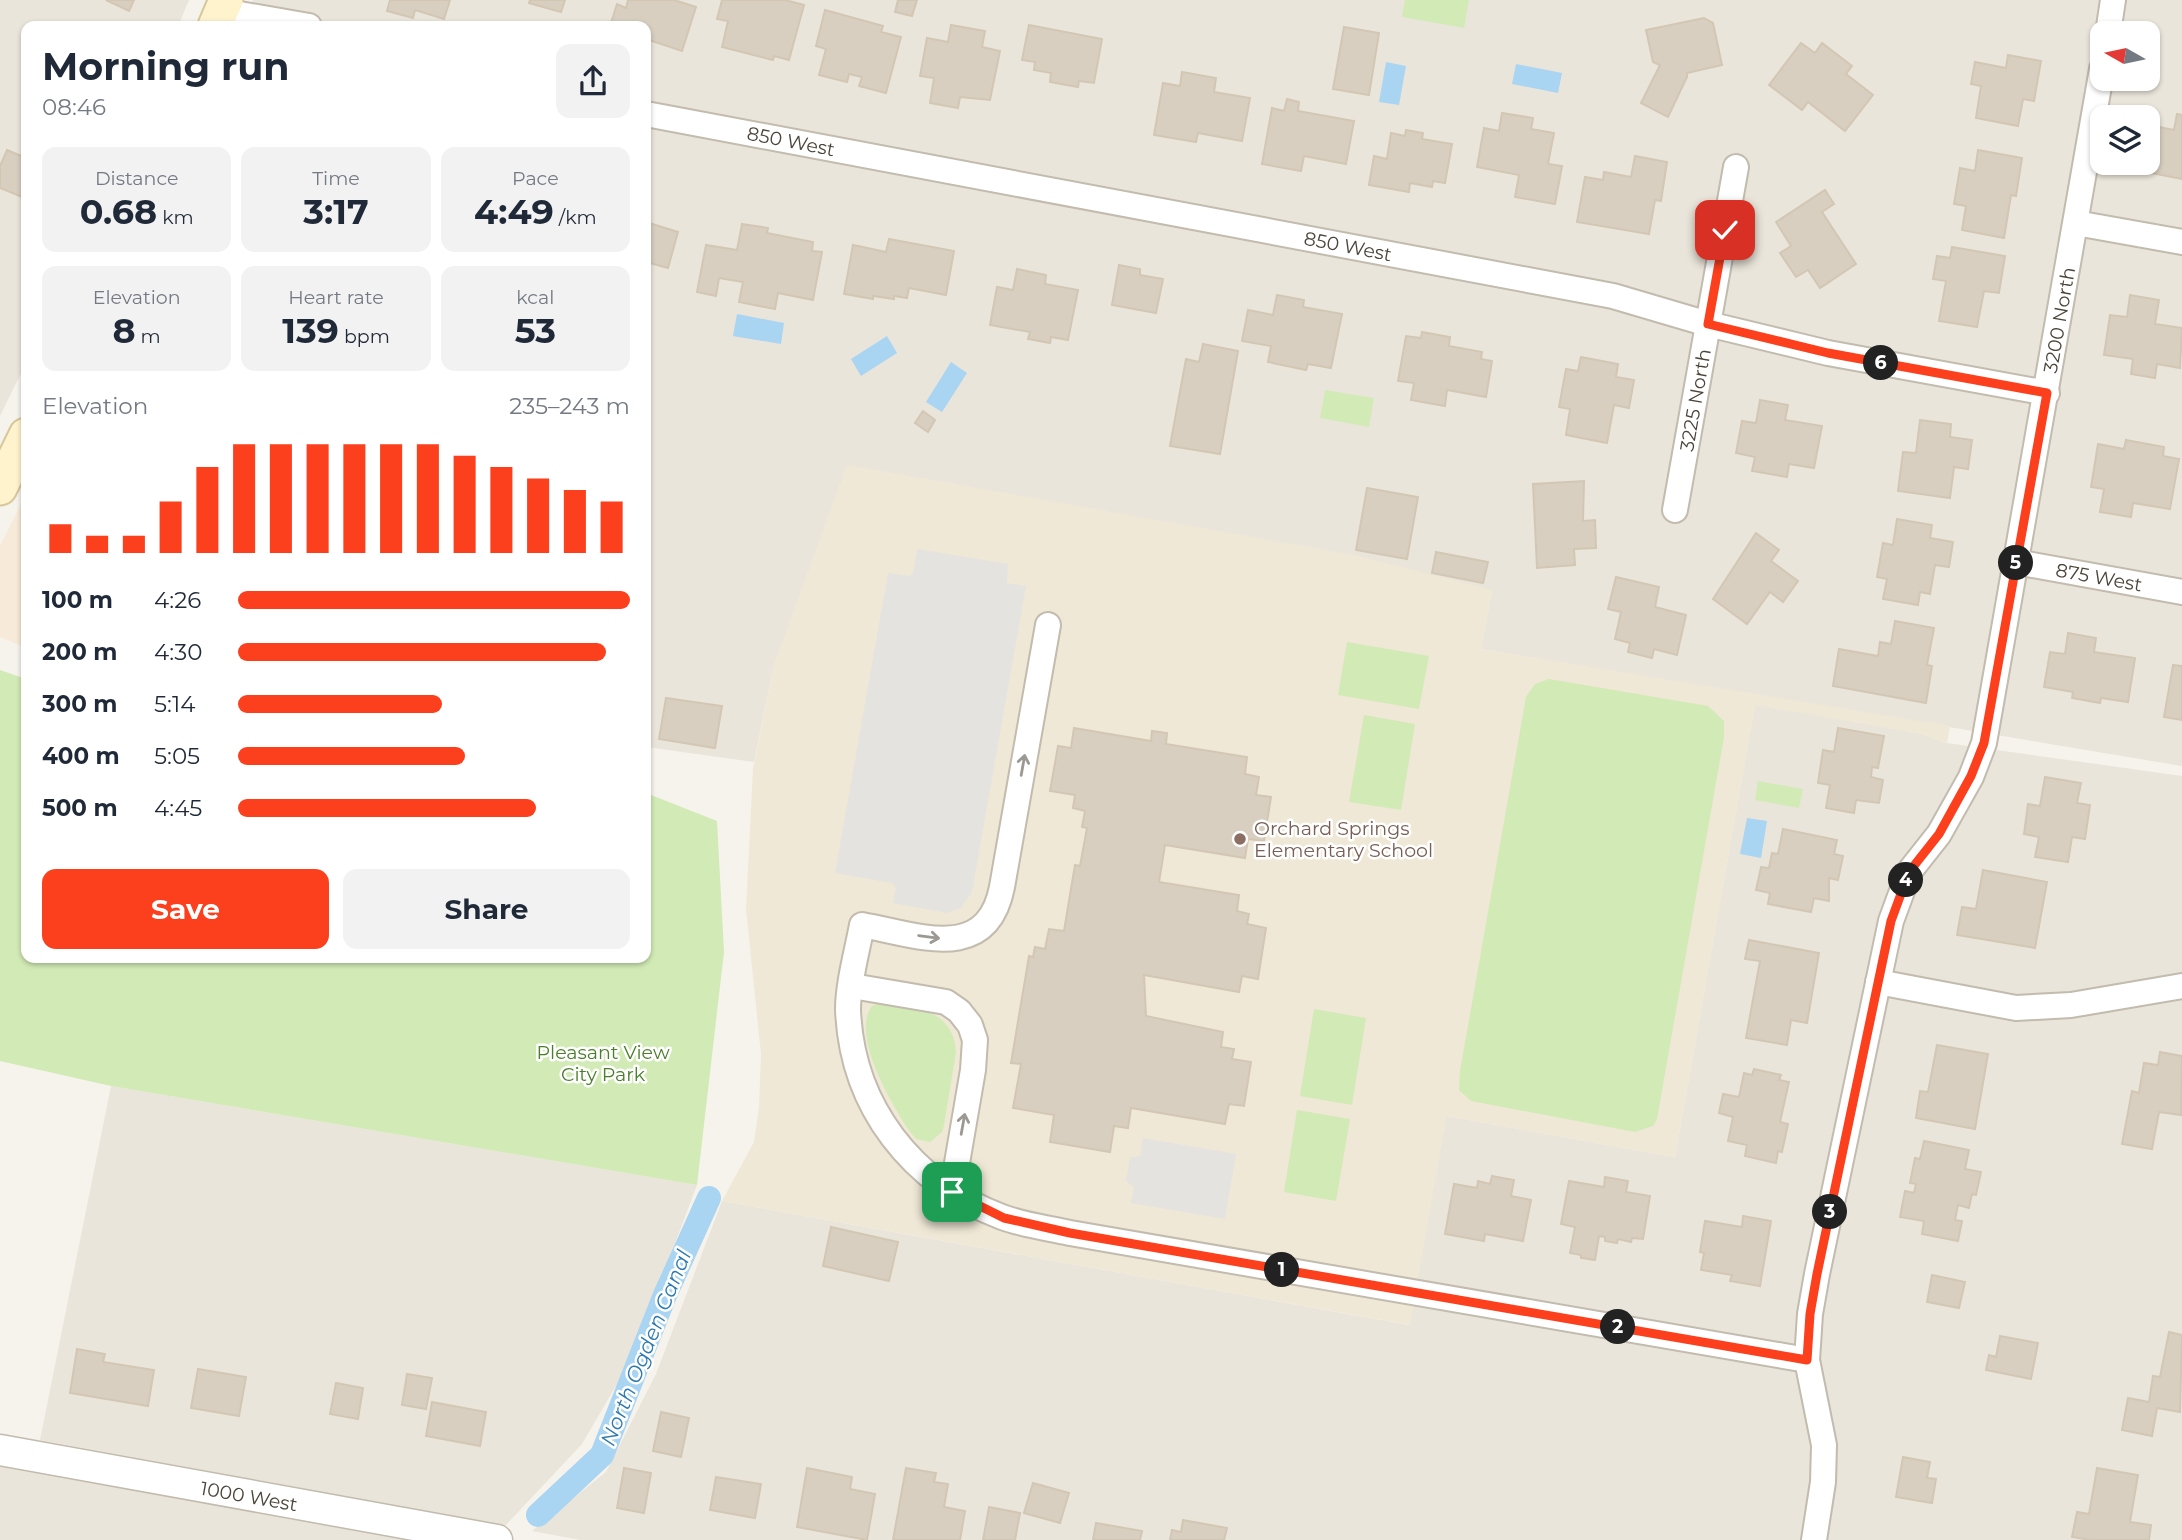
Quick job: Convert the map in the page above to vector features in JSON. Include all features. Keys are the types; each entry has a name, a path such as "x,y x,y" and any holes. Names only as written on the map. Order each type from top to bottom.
{"main road":[{"path":"0,488 21,445"}],"street":[{"path":"2110,21 2113,0"},
{"path":"221,13 275,21"},
{"name":"3200 North","path":"1814,1540 1823,1482 1824,1445 1807,1360 1810,1314 1817,1274 1891,921 1909,872 1939,834 1971,776 1984,743 2098,91"},
{"name":"850 West","path":"651,115 1613,296 1708,324 1828,353 2047,393"},
{"name":"3225 North","path":"1675,510 1736,167"},
{"path":"2076,223 2182,242"},
{"name":"875 West","path":"2017,562 2182,592"},
{"path":"1048,625 1001,895 990,919 978,932 959,939 937,939 862,925 848,1007 852,1054 869,1101 894,1140 926,1175 952,1192 1004,1218 1070,1233 1807,1360"},
{"path":"1878,982 2017,1007 2071,1005 2182,986"},
{"path":"852,986 946,1002 959,1011 970,1024 975,1040 972,1070 952,1192"},
{"name":"1000 West","path":"0,1450 497,1540"}],"shaded area":[{"path":"0,0 189,0 180,21 21,21 21,373 0,416"},
{"path":"253,0 2182,0 2182,766 1481,649 1492,590 774,665 754,762 651,748 651,21 243,21"},
{"name":"Orchard Springs Elementary School","path":"847,465 1354,555 1492,590 1481,649 1950,726 1947,743 1918,733 1755,705 1675,1157 1446,1116 1410,1325 722,1201 754,1142 759,1108 761,1054 746,909 753,769 774,665"},
{"path":"21,504 21,646 0,637 0,546"},
{"path":"917,549 1008,564 1007,583 1026,586 972,892 961,908 947,913 893,903 896,888 892,883 835,873 888,573 910,576"},
{"path":"1755,704 1918,733 1947,743 2182,776 2182,1540 580,1540 532,1531 606,1472 656,1374 722,1201 1409,1325 1446,1116 1675,1157"},
{"path":"111,1086 697,1185 630,1362 582,1444 505,1526 40,1440"},
{"path":"1143,1138 1236,1154 1225,1219 1131,1203 1134,1187 1126,1181 1130,1158 1140,1156"},
{"path":"0,1463 419,1540 0,1540"}],"green space":[{"path":"1405,0 1469,0 1464,28 1402,17"},
{"path":"1325,390 1374,398 1369,427 1320,418"},
{"path":"1347,642 1429,656 1419,709 1338,695"},
{"name":"Pleasant View City Park","path":"0,670 21,677 21,963 651,963 651,795 717,821 724,952 697,1185 111,1086 0,1061"},
{"path":"1549,679 1708,706 1724,721 1724,737 1657,1119 1653,1126 1635,1132 1471,1101 1459,1090 1460,1071 1526,697 1535,684"},
{"path":"1364,715 1415,724 1401,810 1349,802"},
{"path":"1758,781 1803,789 1799,808 1755,800"},
{"path":"879,1003 930,1013 948,1026 953,1037 956,1052 944,1125 942,1132 930,1142 916,1139 910,1132 876,1070 866,1035 867,1019 872,1006"},
{"path":"1314,1009 1366,1018 1352,1105 1300,1096"},
{"path":"1297,1110 1350,1119 1336,1201 1284,1192"}],"water":[{"path":"1386,62 1406,66 1399,105 1379,102"},
{"path":"1516,64 1562,73 1558,93 1512,84"},
{"path":"737,314 784,323 781,344 733,336"},
{"path":"887,336 897,353 861,376 851,359"},
{"path":"951,362 967,373 942,412 926,402"},
{"path":"1747,818 1767,821 1761,858 1740,854"}],"building":[{"path":"106,0 134,0 129,11"},
{"path":"390,0 450,0 444,19 415,10 413,18 387,11"},
{"path":"530,0 565,0 561,12 529,3"},
{"path":"628,0 674,0 696,7 682,51 651,41 651,21 612,21 617,4 626,8"},
{"path":"722,0 785,0 804,5 789,60 774,56 773,60 722,47 728,21 717,19"},
{"path":"898,0 917,0 912,16 895,12"},
{"path":"825,10 883,26 881,32 901,37 886,93 859,86 862,77 849,74 847,82 819,75 826,49 816,46"},
{"path":"1704,18 1713,23 1722,65 1687,73 1668,117 1641,103 1660,65 1653,62 1646,30"},
{"path":"951,25 985,31 982,47 1000,51 990,100 960,97 958,108 930,103 934,78 920,76 927,38 948,42"},
{"path":"1029,25 1102,39 1094,83 1079,81 1078,87 1050,82 1051,73 1034,70 1035,62 1022,60"},
{"path":"1344,27 1379,33 1369,95 1333,89"},
{"path":"1801,43 1815,53 1822,43 1852,66 1846,74 1873,95 1845,131 1808,102 1802,110 1769,85"},
{"path":"2008,55 2041,61 2034,101 2023,99 2018,126 1976,118 1981,86 1971,84 1975,62 2006,68"},
{"path":"1182,72 1216,78 1214,92 1250,98 1242,141 1198,133 1196,142 1154,135 1163,83 1180,86"},
{"path":"1287,99 1299,102 1298,111 1354,121 1346,164 1304,156 1301,171 1262,164 1272,108 1284,111"},
{"path":"1502,113 1533,118 1531,129 1554,133 1548,164 1562,166 1555,204 1515,197 1519,175 1477,167 1484,128 1499,131"},
{"path":"2177,114 2182,115 2182,179 2160,175 2160,127 2174,130"},
{"path":"1406,130 1423,133 1422,139 1452,144 1445,183 1433,181 1432,187 1410,183 1409,192 1369,185 1374,156 1387,159 1391,133 1405,136"},
{"path":"7,150 21,156 21,197 0,188 0,166"},
{"path":"1978,150 2022,158 2016,196 2011,195 2004,238 1962,230 1966,206 1954,204 1960,168 1975,171"},
{"path":"1635,156 1667,162 1661,201 1655,200 1649,234 1577,222 1585,177 1603,180 1604,172 1631,177"},
{"path":"1825,190 1834,204 1822,212 1856,264 1820,288 1808,270 1796,277 1780,253 1791,246 1776,222"},
{"path":"651,224 678,232 668,268 651,263"},
{"path":"742,224 768,228 767,233 813,242 812,251 822,252 813,300 778,293 775,309 739,302 743,282 719,278 716,296 697,292 706,245 737,250"},
{"path":"889,239 954,251 946,295 909,288 907,298 873,296 873,299 844,294 853,245 886,252"},
{"path":"1952,247 2005,256 1999,293 1984,291 1977,327 1939,321 1946,281 1933,279 1937,256 1950,258"},
{"path":"1119,265 1140,269 1140,275 1163,279 1156,313 1112,305"},
{"path":"1017,269 1046,275 1045,284 1078,290 1068,340 1051,337 1050,343 1028,339 1030,332 990,325 997,287 1013,290"},
{"path":"1277,295 1304,300 1303,307 1342,314 1331,368 1308,364 1306,370 1268,362 1271,346 1242,341 1248,310 1273,315"},
{"path":"2130,295 2159,300 2155,324 2182,328 2180,368 2157,364 2155,378 2131,374 2133,359 2104,355 2110,315 2127,317"},
{"path":"1422,332 1450,337 1449,346 1482,352 1481,359 1492,361 1486,397 1447,390 1445,406 1411,400 1414,383 1398,381 1406,336 1421,338"},
{"path":"1203,344 1238,351 1220,454 1170,446 1186,359 1199,362"},
{"path":"1581,357 1618,364 1616,377 1634,380 1629,408 1614,405 1607,443 1566,435 1570,409 1559,407 1566,369 1578,371"},
{"path":"1760,400 1788,405 1785,420 1822,426 1814,468 1789,464 1787,477 1752,471 1755,457 1736,453 1742,421 1756,423"},
{"path":"923,411 935,420 928,432 915,423"},
{"path":"1920,420 1951,424 1950,437 1972,440 1968,469 1954,467 1950,498 1898,491 1903,452 1916,453"},
{"path":"2126,440 2164,447 2163,456 2179,459 2170,509 2133,503 2131,517 2100,512 2104,489 2091,487 2098,444 2124,449"},
{"path":"1584,481 1583,521 1595,520 1596,548 1574,549 1575,565 1537,568 1533,484"},
{"path":"1367,488 1418,497 1407,559 1356,550"},
{"path":"1897,519 1932,525 1930,538 1953,542 1949,567 1935,565 1930,594 1920,592 1918,605 1883,599 1887,579 1877,577 1883,543 1893,545"},
{"path":"1756,533 1779,550 1771,561 1798,581 1783,602 1770,592 1747,624 1713,599"},
{"path":"1436,552 1488,562 1483,583 1432,573"},
{"path":"1616,577 1659,587 1655,607 1686,615 1677,655 1654,649 1652,658 1628,652 1630,643 1615,639 1621,612 1608,609"},
{"path":"1895,621 1934,628 1927,665 1932,666 1926,703 1833,686 1839,649 1878,656 1880,642 1891,644"},
{"path":"2068,633 2096,638 2094,652 2135,658 2128,702 2101,698 2100,703 2072,698 2073,692 2044,687 2050,652 2065,654"},
{"path":"2173,665 2182,666 2182,720 2164,717"},
{"path":"666,698 722,706 715,748 659,739"},
{"name":"Orchard Springs Elementary School","path":"1074,728 1151,741 1152,731 1167,733 1166,744 1247,757 1245,774 1259,777 1256,795 1271,797 1264,841 1248,839 1245,858 1165,845 1159,882 1239,895 1237,911 1249,914 1247,924 1266,928 1258,979 1242,976 1239,992 1144,975 1146,1016 1223,1032 1221,1047 1234,1049 1232,1059 1251,1062 1244,1106 1229,1104 1225,1124 1131,1108 1128,1128 1114,1126 1110,1152 1050,1142 1054,1115 1013,1108 1021,1064 1011,1063 1029,956 1033,957 1035,947 1045,949 1049,929 1064,931 1075,865 1080,866 1087,828 1082,827 1085,811 1073,808 1075,795 1050,791 1058,746 1071,748"},
{"path":"1838,728 1884,736 1878,768 1872,767 1871,777 1883,780 1879,803 1856,800 1854,813 1826,808 1830,785 1818,783 1823,750 1834,752"},
{"path":"2045,777 2081,783 2077,803 2090,805 2085,839 2072,837 2068,862 2035,857 2039,837 2024,834 2028,804 2040,806"},
{"path":"1783,829 1837,840 1834,854 1843,856 1838,880 1829,878 1829,901 1814,898 1811,912 1768,904 1770,893 1756,890 1761,867 1769,868 1772,853 1778,854"},
{"path":"1983,870 2047,882 2035,948 1957,935 1962,907 1976,909"},
{"path":"1749,940 1819,953 1807,1023 1791,1020 1787,1045 1746,1038 1760,961 1745,959"},
{"path":"1937,1045 1988,1054 1975,1129 1916,1118 1920,1091 1928,1092"},
{"path":"2160,1052 2182,1056 2181,1115 2159,1112 2152,1149 2122,1144 2132,1091 2139,1093 2144,1063 2158,1065"},
{"path":"1754,1069 1781,1075 1779,1080 1789,1082 1780,1122 1788,1124 1782,1152 1778,1151 1776,1163 1745,1156 1747,1145 1728,1141 1733,1117 1719,1113 1723,1094 1739,1097 1744,1073 1752,1075"},
{"path":"1924,1141 1969,1150 1965,1169 1981,1172 1976,1195 1972,1194 1969,1208 1958,1205 1955,1220 1962,1221 1958,1241 1922,1234 1924,1221 1900,1217 1905,1191 1914,1193 1916,1184 1910,1183 1915,1158 1920,1159"},
{"path":"1492,1176 1514,1180 1511,1196 1531,1200 1523,1241 1485,1234 1484,1241 1445,1234 1454,1184 1477,1188 1478,1181 1490,1184"},
{"path":"1605,1177 1628,1181 1626,1192 1650,1196 1643,1239 1632,1238 1631,1242 1618,1239 1617,1243 1605,1241 1605,1237 1599,1236 1595,1260 1581,1258 1581,1255 1570,1253 1575,1227 1561,1224 1569,1181 1604,1187"},
{"path":"1743,1216 1771,1221 1760,1286 1730,1281 1732,1275 1701,1270 1704,1253 1700,1252 1705,1221 1742,1227"},
{"path":"831,1227 898,1242 889,1281 823,1266"},
{"path":"1932,1275 1965,1282 1959,1308 1927,1302"},
{"path":"2169,1332 2182,1335 2180,1412 2157,1408 2152,1436 2122,1430 2128,1398 2149,1402 2153,1376 2160,1377"},
{"path":"2000,1336 2038,1343 2031,1379 1986,1370 1989,1355 1996,1357"},
{"path":"77,1349 105,1354 103,1362 154,1370 148,1406 70,1393"},
{"path":"198,1369 246,1377 239,1416 191,1408"},
{"path":"407,1374 432,1378 426,1409 402,1405"},
{"path":"336,1383 363,1388 358,1419 330,1414"},
{"path":"432,1402 486,1412 480,1446 426,1436"},
{"path":"661,1412 689,1418 681,1457 653,1451"},
{"path":"1903,1457 1930,1462 1927,1478 1936,1479 1932,1503 1896,1497"},
{"path":"624,1468 651,1473 644,1513 617,1508"},
{"path":"807,1468 852,1477 850,1489 875,1494 867,1540 797,1527"},
{"path":"906,1468 936,1473 934,1482 948,1484 944,1507 965,1511 960,1540 893,1540"},
{"path":"2097,1468 2138,1475 2130,1522 2151,1525 2149,1540 2091,1540 2072,1537 2077,1512 2089,1514"},
{"path":"716,1477 761,1484 755,1518 710,1510"},
{"path":"1033,1483 1069,1493 1060,1523 1024,1513"},
{"path":"989,1507 1020,1513 1015,1540 983,1540"},
{"path":"1183,1520 1227,1528 1224,1540 1170,1540 1172,1530 1181,1532"},
{"path":"1096,1523 1142,1531 1140,1540 1093,1540"}],"waterway":[{"name":"North Ogden Canal","path":"538,1515 602,1455 665,1295 709,1198"}],"place":[{"name":"Orchard Springs Elementary School","path":"1240,839"}],"route":[{"path":"952,1192 1004,1218 1070,1233 1807,1360 1810,1314 1817,1274 1891,921 1909,872 1939,834 1971,776 1984,743 2047,393 1828,353 1708,324 1725,230"}]}
